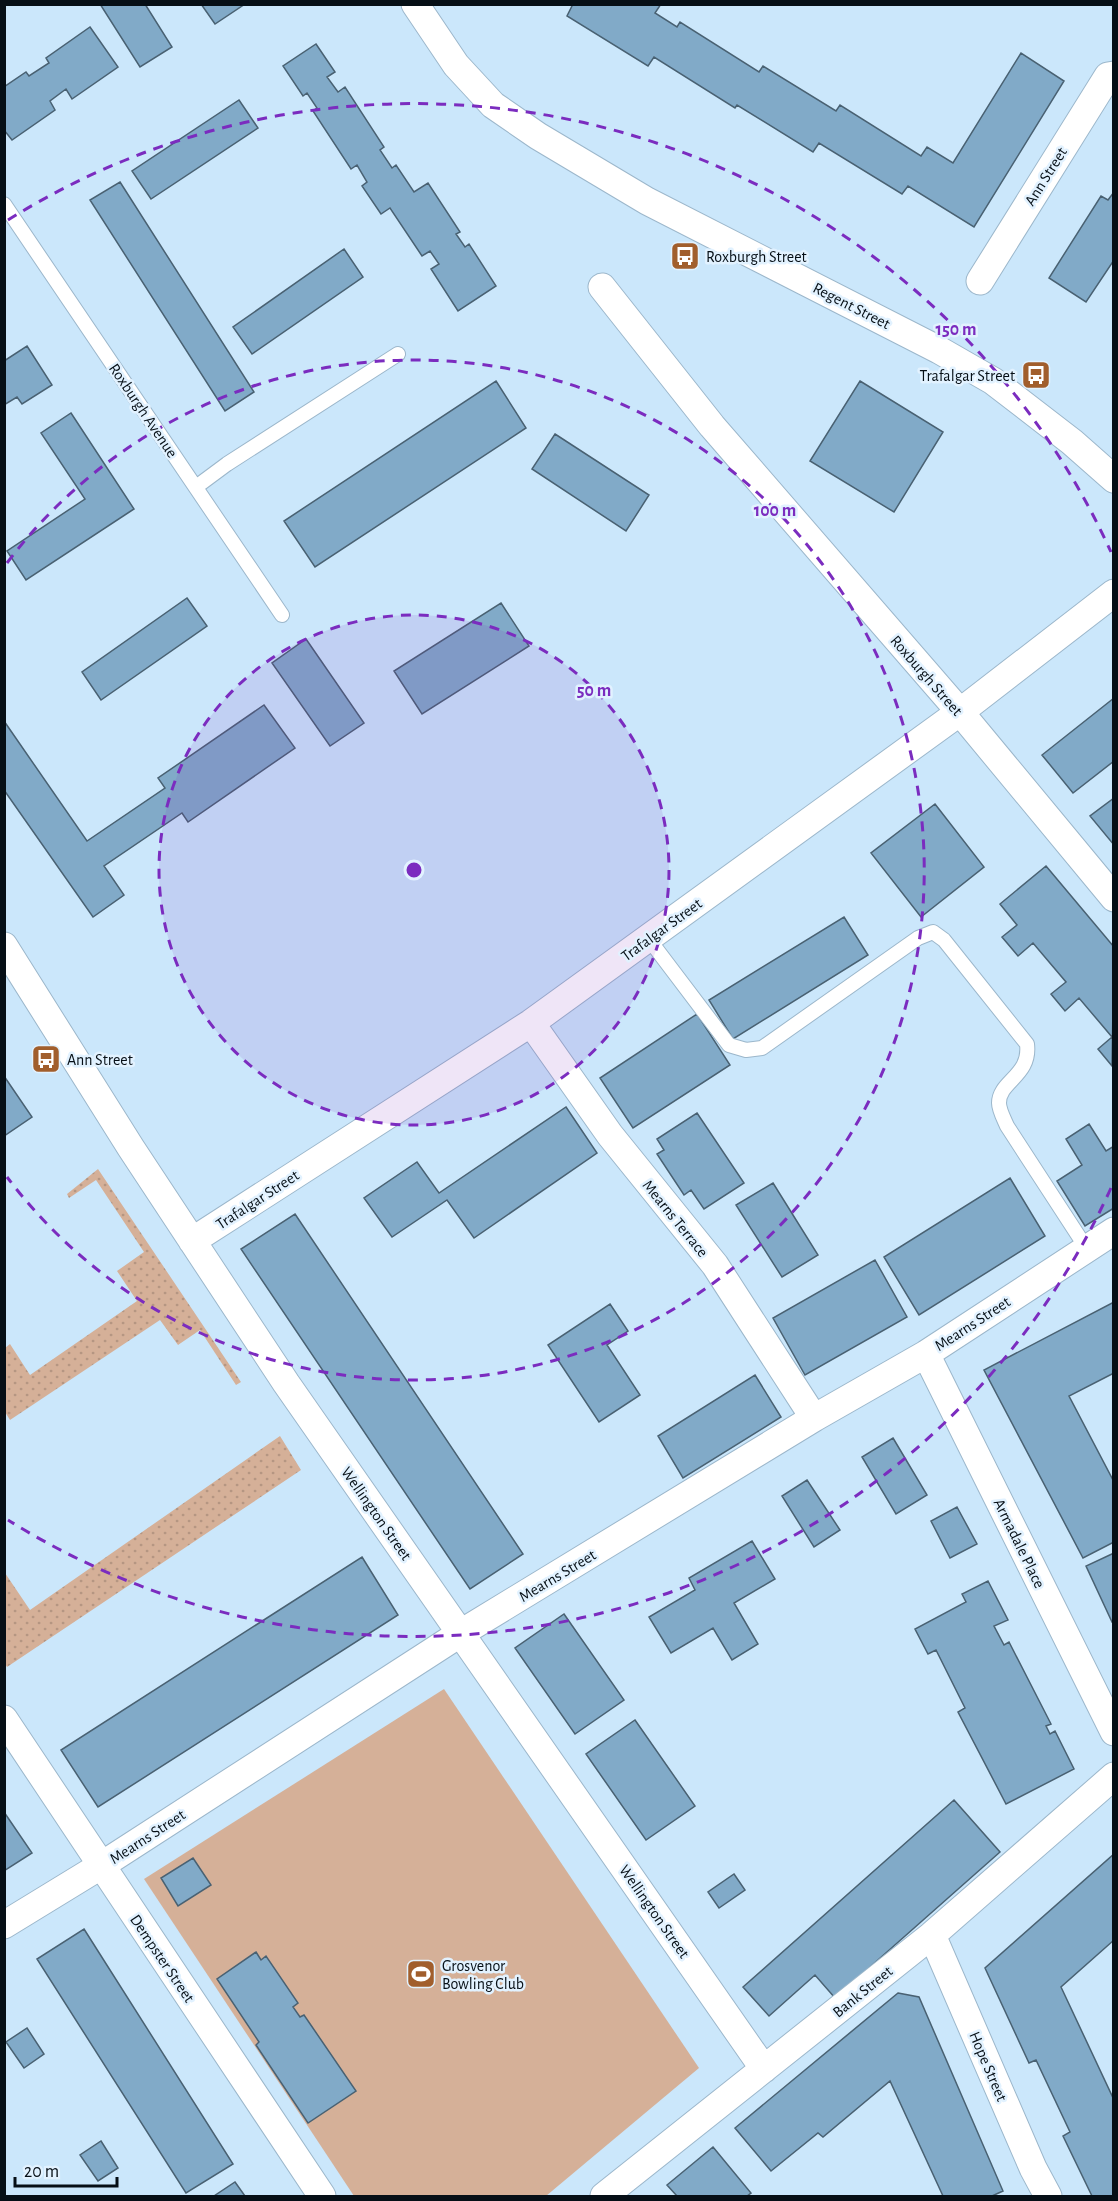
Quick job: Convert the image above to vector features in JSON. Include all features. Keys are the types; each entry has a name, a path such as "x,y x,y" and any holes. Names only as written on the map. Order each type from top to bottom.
{"street":[{"name":"Regent Street","path":"420,6 456,65 493,105 538,136 647,201 939,350 993,381 1072,442 1113,479"},
{"name":"Ann Street","path":"980,282 1108,76 1113,75"},
{"name":"Roxburgh Street","path":"602,287 712,426 960,712 1113,898"},
{"name":"Trafalgar Street","path":"192,1241 531,1023 960,712 1113,593"},
{"name":"Wellington Street","path":"4,946 192,1241 286,1383 764,2069"},
{"name":"Mearns Terrace","path":"531,1023 610,1135 715,1265 814,1418"},
{"name":"Mearns Street","path":"4,1926 461,1633 814,1418 926,1354 1113,1231"},
{"name":"Armadale Place","path":"926,1354 1113,1732"},
{"name":"Dempster Street","path":"4,1719 322,2196"},
{"name":"Bank Street","path":"604,2196 932,1935 1113,1776"},
{"name":"Hope Street","path":"932,1935 1033,2168 1048,2196"}],"lane":[{"name":"Roxburgh Avenue","path":"4,204 282,615"},
{"path":"196,487 227,464 398,354"},
{"path":"648,938 729,1045 746,1050 762,1048 918,938 933,932 944,940 1027,1044 1029,1056 1023,1068 999,1096 998,1106 1006,1126 1087,1249"}],"shaded area":[{"path":"98,1169 241,1382 236,1385 200,1330 178,1345 160,1320 10,1420 5,1412 5,1348 10,1344 30,1375 137,1301 117,1271 144,1252 96,1180 69,1198 67,1194"},
{"path":"280,1436 301,1470 7,1667 4,1662 5,1573 30,1610"},
{"name":"Grosvenor Bowling Club","path":"444,1689 699,2068 546,2196 354,2196 144,1879"}],"building":[{"path":"100,4 145,4 172,47 140,67"},
{"path":"201,4 245,4 215,24"},
{"path":"573,4 661,4 655,13 677,27 680,22 759,72 763,66 836,111 840,105 921,156 927,147 953,163 1021,53 1064,81 974,227 908,186 902,194 819,143 813,152 737,105 735,108 654,57 648,66 567,16"},
{"path":"90,27 118,67 72,99 66,89 50,101 55,110 12,140 4,130 4,87 26,72 29,76 49,63 46,58"},
{"path":"316,44 335,72 327,77 338,92 345,87 384,147 380,150 392,168 396,165 414,192 428,183 460,232 456,234 465,247 469,244 496,286 458,311 431,269 439,264 430,251 422,256 390,208 381,214 362,186 367,182 357,165 351,169 313,111 317,108 307,93 303,96 283,66"},
{"path":"239,100 258,128 151,199 132,171"},
{"path":"120,182 254,392 225,411 90,200"},
{"path":"1114,192 1114,260 1086,302 1049,278 1101,196 1108,200"},
{"path":"344,249 363,277 252,354 233,327"},
{"path":"27,346 52,385 22,404 17,397 4,405 4,361"},
{"path":"496,381 526,428 315,567 284,521"},
{"path":"860,381 943,432 894,512 810,461"},
{"path":"71,413 134,509 26,580 7,551 85,499 41,433"},
{"path":"555,434 649,495 626,531 532,469"},
{"path":"187,598 207,626 101,700 82,672"},
{"path":"501,603 529,646 422,714 394,671"},
{"path":"306,639 364,723 330,746 272,663"},
{"path":"1114,698 1114,761 1073,793 1042,755"},
{"path":"264,705 295,748 188,822 182,813 104,866 124,895 93,917 4,790 4,721 87,841 165,788 158,778"},
{"path":"1114,798 1114,845 1090,816"},
{"path":"935,804 984,867 921,917 871,853"},
{"path":"1046,866 1114,947 1112,1066 1098,1049 1112,1037 1079,998 1065,1011 1051,994 1066,982 1033,943 1018,956 1002,937 1017,925 1000,904"},
{"path":"844,917 868,955 733,1039 709,1000"},
{"path":"697,1014 730,1065 633,1128 600,1078"},
{"path":"4,1076 32,1117 4,1136"},
{"path":"566,1107 597,1153 474,1238 447,1200 392,1237 364,1198 417,1162 439,1193"},
{"path":"697,1113 744,1183 704,1209 691,1190 684,1195 657,1154 664,1150 657,1139"},
{"path":"1089,1124 1106,1151 1114,1146 1114,1208 1085,1226 1057,1181 1082,1165 1066,1139"},
{"path":"1010,1178 1045,1236 919,1315 884,1257"},
{"path":"773,1183 818,1255 782,1277 736,1205"},
{"path":"295,1214 523,1554 470,1589 241,1249"},
{"path":"875,1260 907,1317 805,1375 773,1318"},
{"path":"1114,1302 1114,1373 1069,1396 1114,1482 1114,1542 1083,1558 984,1370"},
{"path":"610,1304 628,1331 607,1345 640,1395 599,1422 548,1345"},
{"path":"755,1375 781,1417 683,1478 658,1436"},
{"path":"893,1438 927,1495 896,1514 862,1457"},
{"path":"807,1480 840,1530 814,1547 782,1496"},
{"path":"957,1507 977,1544 950,1558 931,1521"},
{"path":"752,1541 775,1579 734,1603 758,1644 732,1660 713,1628 671,1653 649,1617 695,1590 689,1578"},
{"path":"1114,1553 1114,1621 1112,1622 1086,1566"},
{"path":"362,1557 398,1615 98,1807 61,1750"},
{"path":"988,1581 1008,1620 994,1626 1004,1645 1009,1642 1051,1724 1046,1726 1050,1734 1055,1731 1074,1769 1006,1804 958,1712 965,1708 936,1650 928,1654 915,1629 966,1602 962,1594"},
{"path":"564,1614 624,1700 575,1734 515,1648"},
{"path":"635,1720 695,1806 646,1840 586,1754"},
{"path":"954,1800 1000,1852 835,1998 815,1975 769,2016 743,1987"},
{"path":"4,1812 32,1853 4,1871"},
{"path":"1114,1854 1114,1940 1061,1987 1114,2100 1114,2196 1092,2196 1063,2136 1070,2132 1036,2060 1029,2063 985,1968"},
{"path":"193,1858 211,1885 178,1906 161,1878"},
{"path":"734,1874 745,1890 719,1908 708,1892"},
{"path":"84,1929 233,2164 186,2193 37,1959"},
{"path":"256,1952 261,1960 266,1956 298,2003 293,2007 300,2017 304,2015 356,2091 308,2123 256,2045 259,2042 217,1979"},
{"path":"898,1993 919,1997 1003,2191 992,2196 943,2196 890,2081 823,2137 818,2133 771,2171 735,2128"},
{"path":"27,2028 44,2054 24,2068 6,2042"},
{"path":"101,2141 118,2168 98,2181 80,2155"},
{"path":"713,2147 751,2193 747,2196 677,2196 667,2185"},
{"path":"235,2182 245,2196 214,2196"}],"place":[{"name":"Roxburgh Street","path":"685,256"},
{"name":"Trafalgar Street","path":"1036,375"},
{"name":"Ann Street","path":"46,1059"},
{"name":"Grosvenor Bowling Club","path":"421,1974"}]}
